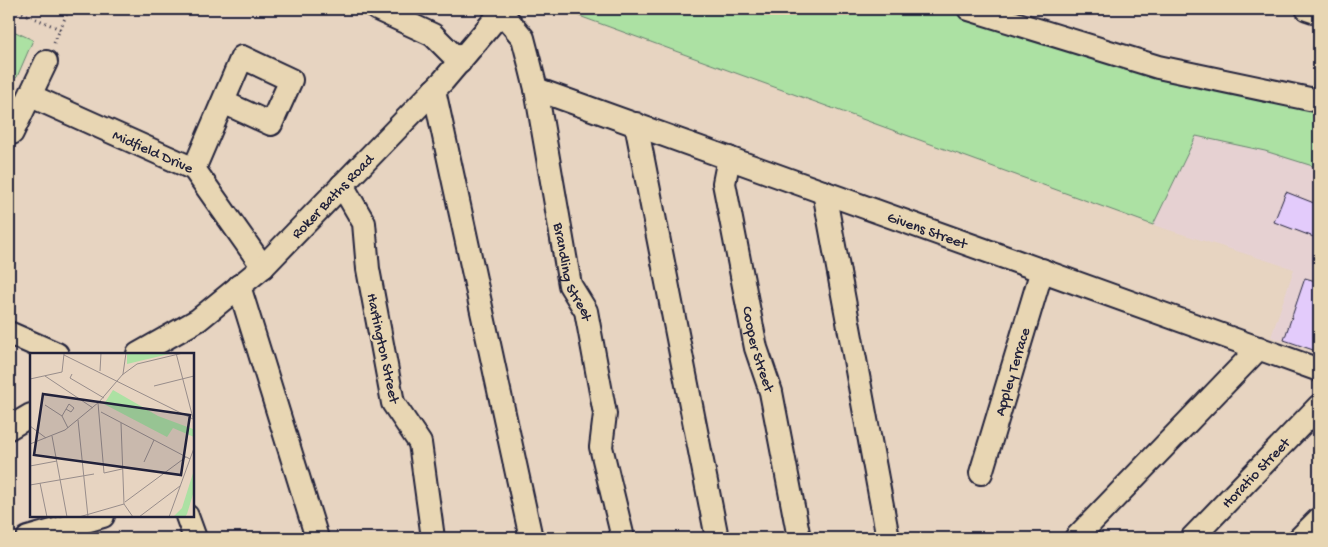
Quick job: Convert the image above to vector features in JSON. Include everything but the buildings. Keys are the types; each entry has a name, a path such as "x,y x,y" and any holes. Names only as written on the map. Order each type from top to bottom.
{"street":[{"path":"377,9 433,35 460,62"},
{"path":"969,9 1158,67 1319,100"},
{"path":"1306,9 1319,13"},
{"name":"Roker Baths Road","path":"140,353 198,320 263,267 434,90 503,10"},
{"name":"Brandling Street","path":"503,10 523,38 536,89 570,286 586,311 605,414 601,447 623,538"},
{"path":"12,133 46,62"},
{"name":"Givens Street","path":"536,89 1319,370"},
{"path":"434,90 531,538"},
{"name":"Midfield Drive","path":"31,96 194,169 263,267"},
{"path":"194,169 223,102"},
{"path":"636,124 717,538"},
{"name":"Cooper Street","path":"729,158 724,184 756,348 771,392 799,538"},
{"name":"Hartington Street","path":"342,186 364,223 368,268 393,403 420,443 433,538"},
{"path":"824,192 888,538"},
{"name":"Appley Terrace","path":"981,473 1042,270"},
{"path":"239,286 317,538"},
{"path":"9,333 48,343"},
{"path":"1076,538 1259,348"},
{"name":"Horatio Street","path":"1192,538 1319,406"},
{"path":"9,428 30,416"},
{"path":"28,538 100,517"},
{"path":"187,517 195,538"},
{"path":"1300,538 1319,519"}],"path":[{"path":"13,9 60,29 69,9"}],"shaded area":[{"path":"1196,136 1265,151 1319,168 1319,352 1271,337 1294,269 1153,225"}],"green space":[{"path":"560,9 951,9 1053,47 1219,90 1319,111 1319,168 1265,151 1196,136 1153,225"},
{"path":"9,29 33,40 17,77 9,85"}]}
